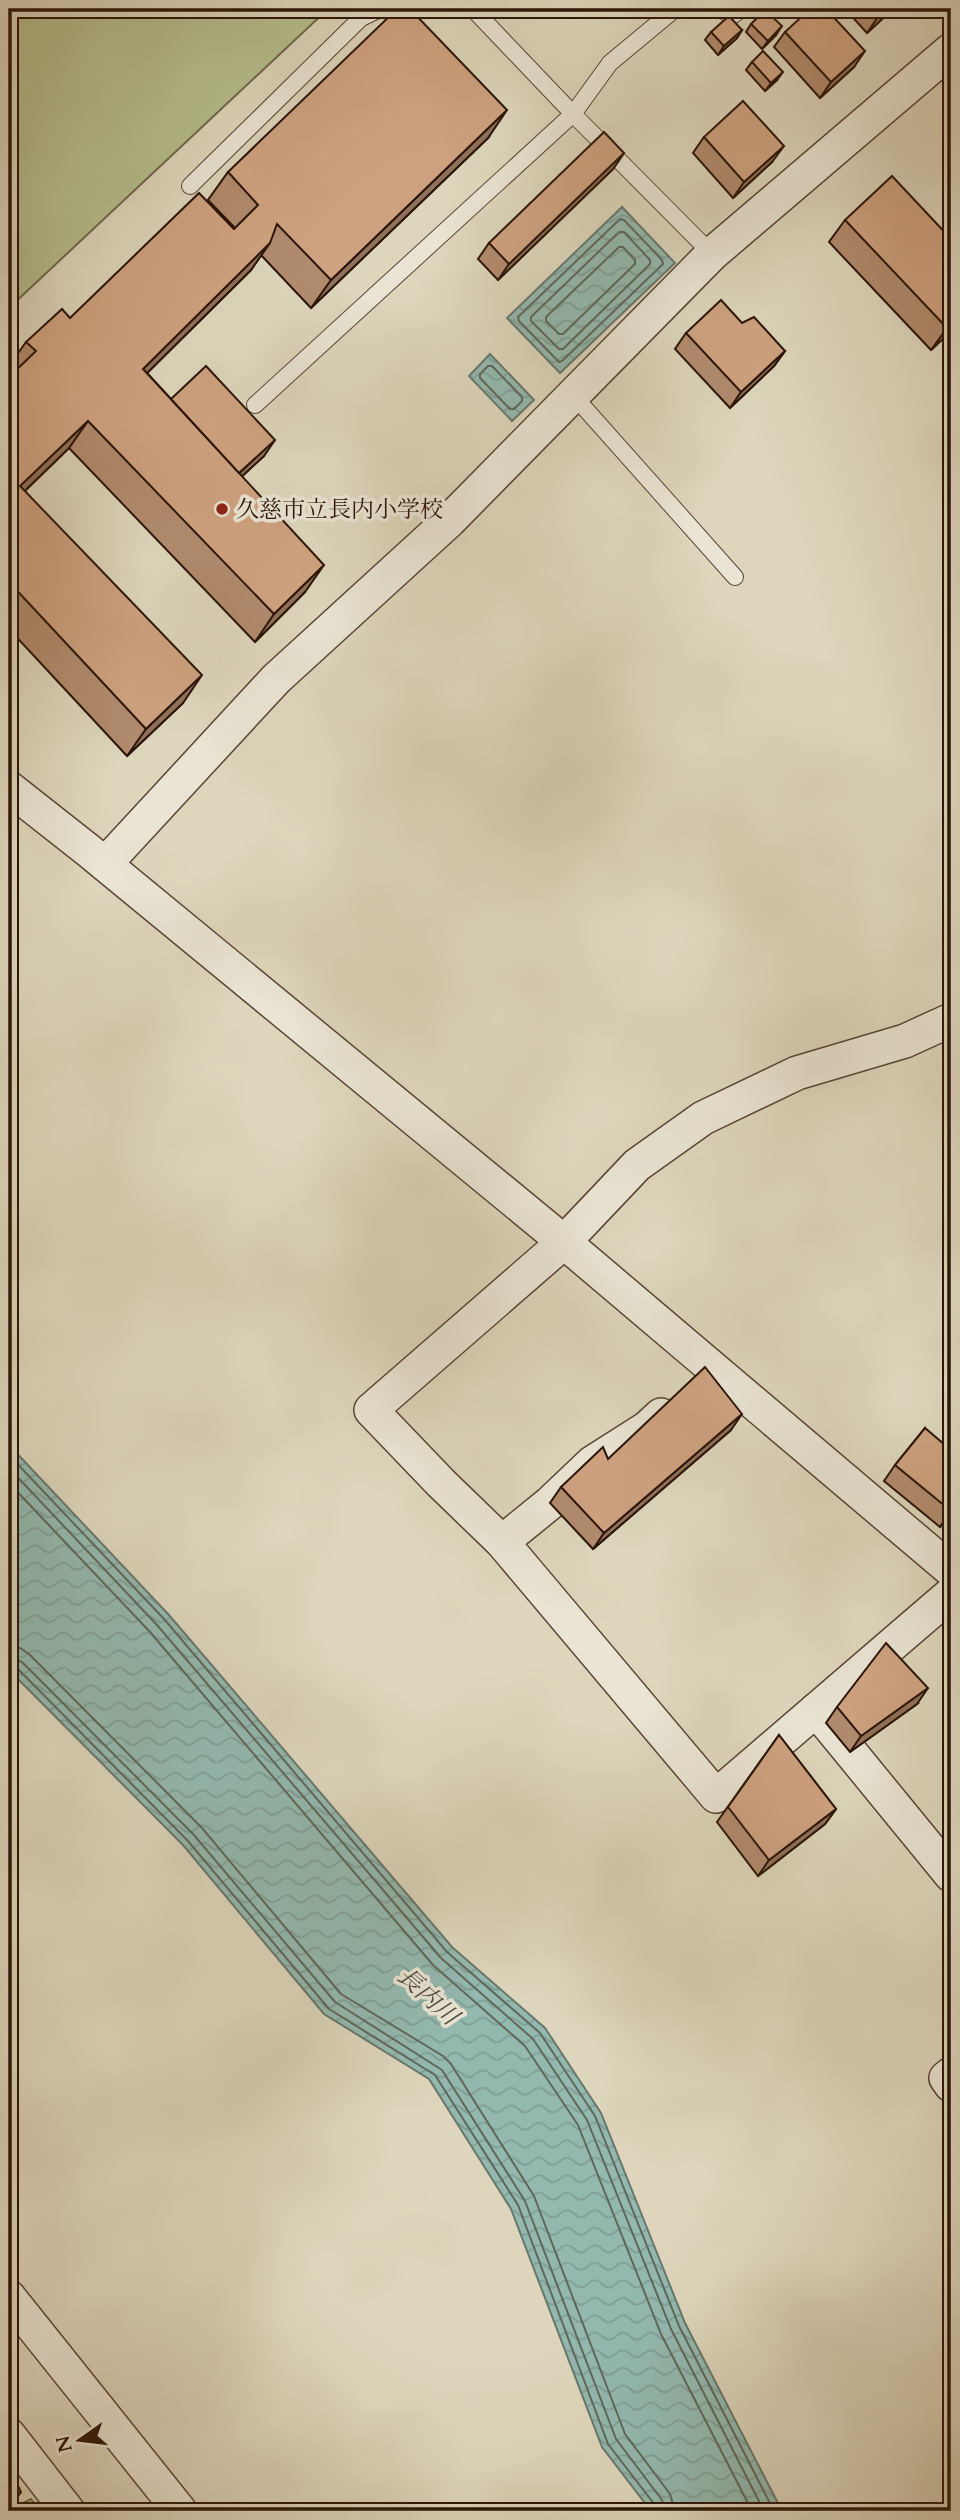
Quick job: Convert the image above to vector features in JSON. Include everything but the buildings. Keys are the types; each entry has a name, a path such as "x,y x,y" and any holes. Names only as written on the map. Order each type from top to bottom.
{"street":[{"path":"105,864 276,679 449,521 712,254 951,50"},
{"path":"9,788 564,1242 951,1570"},
{"path":"951,1020 905,1041 797,1073 704,1118 637,1165 564,1242 371,1410 502,1542 716,1796 951,1594"},
{"path":"502,1542 550,1503 592,1463 647,1428 711,1366"},
{"path":"816,1710 951,1875"},
{"path":"951,2074 946,2078 951,2085"},
{"path":"9,2297 180,2511"},
{"path":"9,2435 68,2511"}],"lane":[{"path":"190,186 361,18 380,9"},
{"path":"473,9 712,254"},
{"path":"255,405 573,114 610,63 675,9"},
{"path":"720,9 732,16 741,9"},
{"path":"573,395 735,577"}],"green space":[{"path":"9,9 328,9 9,308"},
{"path":"31,2499 40,2511 9,2511 9,2510"}],"water":[{"path":"622,207 675,263 560,373 507,318"},
{"path":"490,354 534,400 512,421 469,376"},
{"name":"長内川","path":"9,1445 169,1615 452,1947 545,2028 601,2113 685,2323 782,2511 651,2511 602,2447 511,2209 429,2079 324,2014 183,1845 9,1670"}],"place":[{"name":"久慈市立長内小学校","path":"222,509"}]}
